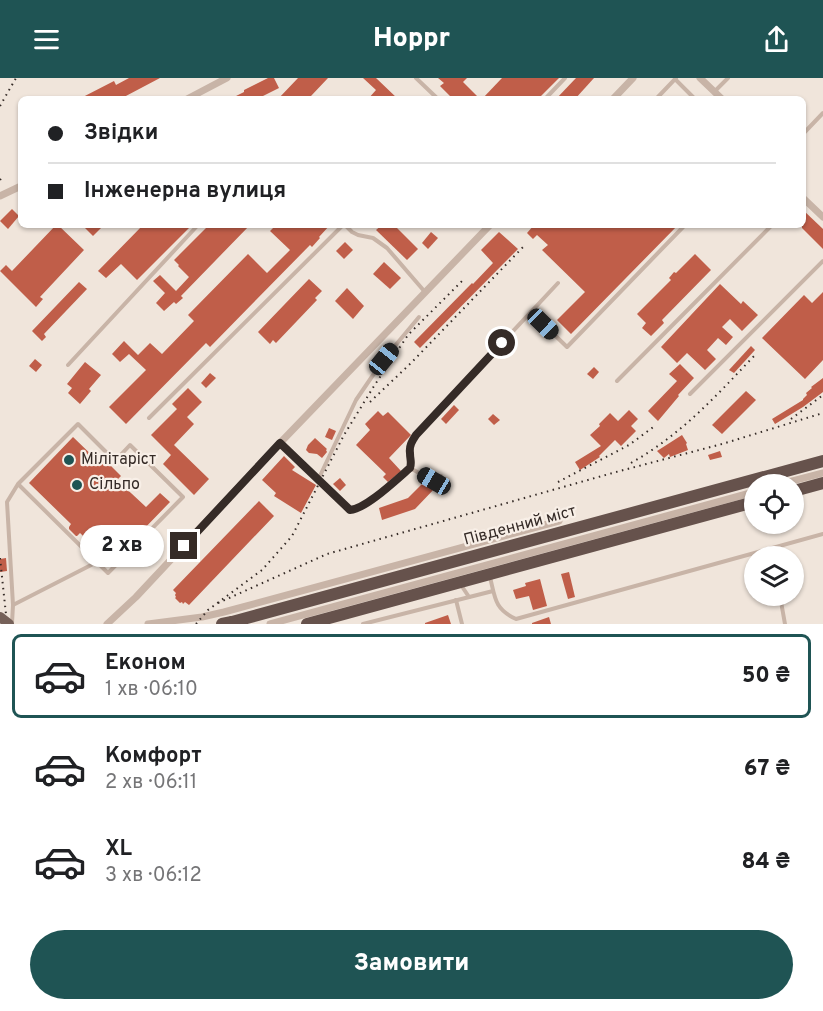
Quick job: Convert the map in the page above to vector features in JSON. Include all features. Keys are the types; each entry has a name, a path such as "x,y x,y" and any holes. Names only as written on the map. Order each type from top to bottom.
{"highway":[{"name":"Південний міст","path":"227,621 823,461"},
{"path":"804,488 823,483"},
{"path":"307,624 744,505"}],"main road":[{"path":"0,617 10,624"}],"street":[{"path":"193,96 227,78"},
{"path":"616,96 633,78"},
{"path":"700,78 719,96"},
{"path":"0,196 18,187"},
{"path":"806,201 823,217"},
{"path":"107,624 136,597 280,443 487,228"},
{"path":"804,478 823,473"},
{"path":"270,624 744,495"},
{"path":"148,624 202,617 227,621 559,521"}],"lane":[{"path":"416,78 435,96"},
{"path":"548,96 565,78"},
{"path":"714,92 728,78"},
{"path":"659,96 675,79 692,96"},
{"path":"806,131 823,113"},
{"path":"68,365 195,228"},
{"path":"149,418 341,228"},
{"path":"347,228 358,235 373,238 387,248 425,292"},
{"path":"531,312 567,347 682,228"},
{"path":"616,381 769,228"},
{"path":"690,394 823,261"},
{"path":"280,443 350,510 357,510 379,495 410,468 412,462 410,444 416,435 558,283"},
{"path":"318,480 356,400 384,359 418,317"},
{"path":"10,624 13,605 7,502 18,484 78,424 115,460 130,445 183,497 108,573 18,484"},
{"path":"410,468 434,481 441,476"},
{"path":"781,546 823,534"},
{"path":"486,564 496,603 506,614 516,619 744,556"},
{"path":"13,605 97,562"},
{"path":"455,573 469,597"},
{"path":"363,624 493,591"},
{"path":"456,600 462,624"},
{"path":"782,606 785,624"}],"building":[{"path":"129,78 160,78 126,96 85,96 114,81 116,85"},
{"path":"268,78 274,78 279,88 263,96 236,96"},
{"path":"298,78 328,78 311,96 281,96"},
{"path":"363,78 376,78 395,96 371,96 376,90"},
{"path":"438,78 467,78 463,82 477,96 450,96 440,86 444,83"},
{"path":"502,78 559,78 541,96 485,96"},
{"path":"576,78 594,78 578,96 559,96"},
{"path":"12,209 18,215 8,229 0,221"},
{"path":"806,213 823,229 823,249 802,228 806,228"},
{"path":"53,228 61,228 84,250 40,297 43,299 36,307 0,271 6,265 12,271"},
{"path":"85,228 101,228 93,236"},
{"path":"140,228 189,228 137,280 121,264 106,278 98,271"},
{"path":"206,228 247,228 181,296 183,298 164,311 156,303 165,293 153,281 160,275 176,291 189,277 174,260"},
{"path":"273,228 327,228 312,247 310,245 210,347 206,343 126,424 109,407 146,370 129,354 120,362 112,354 124,341 138,355 150,343 162,354 194,321 188,315 248,254 267,273 290,250 270,231"},
{"path":"397,228 418,249 407,260 376,230"},
{"path":"531,228 675,228 571,334 557,320 585,292 542,250 548,245 537,235 533,239 527,233"},
{"path":"431,232 438,238 428,249 422,243"},
{"path":"499,232 518,249 420,348 414,342 493,263 481,250"},
{"path":"345,242 353,250 344,259 336,251"},
{"path":"695,254 711,270 662,320 664,323 651,336 642,328 646,323 637,314 671,280 669,278 674,272 676,273"},
{"path":"384,262 401,278 390,289 373,274"},
{"path":"309,279 322,291 315,298 317,300 276,343 273,340 270,344 258,332"},
{"path":"79,282 87,289 44,334 46,337 42,341 32,331"},
{"path":"720,284 741,304 743,301 758,315 742,331 730,319 722,327 733,337 726,345 718,338 707,350 716,359 705,370 687,353 677,363 661,347"},
{"path":"347,288 364,306 353,319 335,301"},
{"path":"823,292 823,360 805,379 762,338 804,295 812,303"},
{"path":"751,346 755,350 734,373 729,370"},
{"path":"35,359 42,365 36,372 29,366"},
{"path":"85,362 101,375 80,404 68,393 72,388 67,384"},
{"path":"680,364 694,378 658,421 648,411 677,381 669,374"},
{"path":"594,367 599,372 593,379 587,374"},
{"path":"210,373 216,378 206,388 201,383"},
{"path":"823,378 823,392 775,424 772,419 803,400 811,387"},
{"path":"188,388 202,402 187,417 194,424 174,445 209,479 194,495 163,464 171,455 151,435 177,409 172,404"},
{"path":"746,391 756,400 722,434 712,425"},
{"path":"454,405 459,410 446,424 441,419"},
{"path":"629,410 638,419 631,426 636,431 621,446 615,440 600,457 580,470 575,462 601,446 590,435 610,413 618,421"},
{"path":"378,411 383,416 388,412 411,435 389,458 401,471 388,482 383,477 386,474 356,445 370,430 365,424"},
{"path":"493,414 500,420 494,425 488,419"},
{"path":"329,428 336,431 332,440 325,437"},
{"path":"682,435 688,450 670,457 669,454 664,458 657,451"},
{"path":"73,437 101,464 105,460 121,476 117,480 146,507 160,493 170,502 111,563 80,533 76,536 69,529 71,524 29,483"},
{"path":"315,438 327,449 322,458 306,450"},
{"path":"720,451 722,457 710,460 708,455"},
{"path":"284,456 295,467 292,470 316,485 301,513 274,496 276,493 262,480"},
{"path":"340,478 346,485 340,491 333,484"},
{"path":"425,481 436,487 415,509 382,520 379,508 408,498"},
{"path":"259,501 274,516 189,605 185,602 180,603 175,598 176,593 173,590"},
{"path":"6,558 7,571 0,572 0,559"},
{"path":"569,572 575,597 568,599 561,574"},
{"path":"540,579 547,606 533,610 529,596 516,599 513,590 526,586 525,583"},
{"path":"448,615 451,624 425,624 425,623"},
{"path":"549,617 551,624 532,624 532,623"}],"railway":[{"path":"0,106 16,78"},
{"path":"0,180 3,175"},
{"path":"370,402 525,245"},
{"path":"196,624 208,610 262,570 292,536 344,435 374,386 408,335 462,281"},
{"path":"631,463 682,427 712,400 755,355"},
{"path":"791,419 823,395"},
{"path":"218,603 327,554 722,444 823,413"},
{"path":"558,482 629,445 656,425"},
{"path":"0,558 7,624"}],"place":[{"name":"Мілітаріст","path":"69,460"},
{"name":"Сільпо","path":"77,485"}],"route":[{"path":"184,546 280,443 350,510 357,510 379,495 410,468 412,462 410,444 416,435 502,343"}]}
